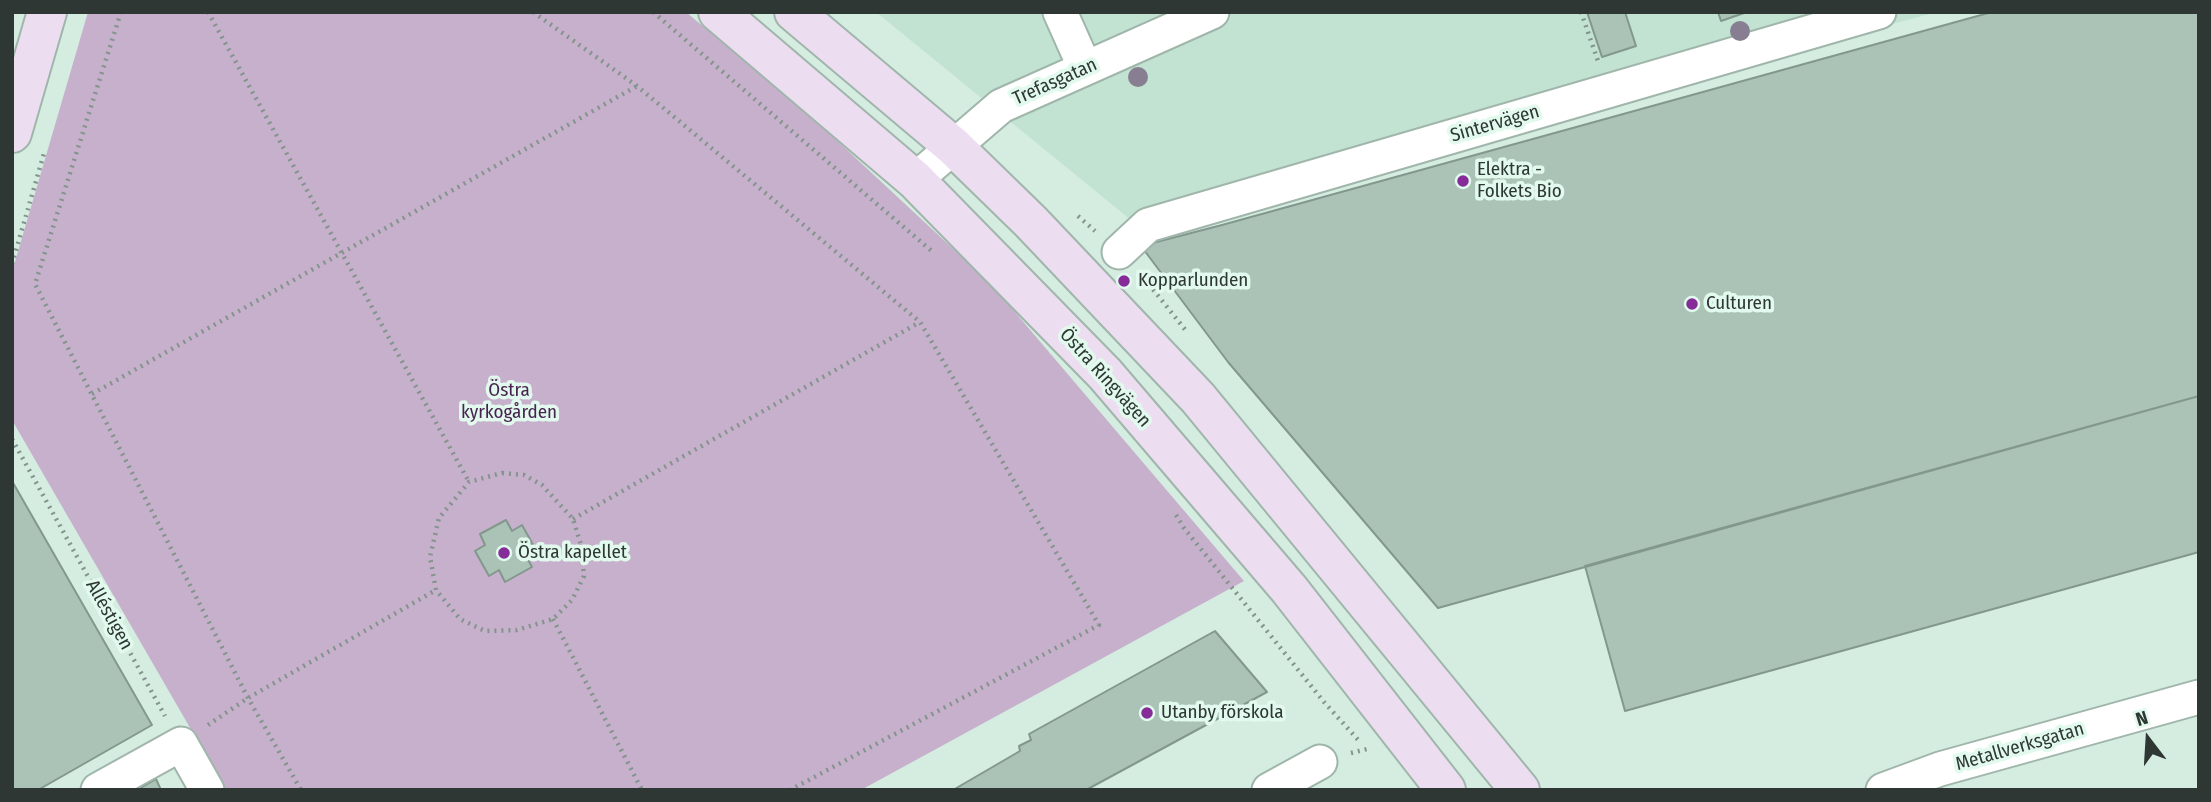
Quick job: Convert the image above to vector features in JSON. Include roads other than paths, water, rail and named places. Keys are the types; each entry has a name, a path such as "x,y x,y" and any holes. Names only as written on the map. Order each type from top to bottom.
{"main road":[{"path":"12,133 47,12"},
{"name":"Östra Ringvägen","path":"718,12 915,180 1105,374 1289,589 1446,790"},
{"path":"794,12 953,146 1031,222 1198,398 1520,790"}],"street":[{"path":"1060,12 1084,68"},
{"name":"Trefasgatan","path":"915,180 1001,106 1212,12"},
{"name":"Sintervägen","path":"1119,252 1148,225 1790,24 1879,12"},
{"name":"Metallverksgatan","path":"1883,790 1940,769 2199,696"},
{"path":"98,790 181,744 207,790"},
{"path":"1269,790 1321,762"}],"place":[{"name":"Elektra - Folkets Bio","path":"1463,181"},
{"name":"Kopparlunden","path":"1124,281"},
{"name":"Culturen","path":"1692,304"},
{"name":"Östra kapellet","path":"504,553"},
{"name":"Utanby förskola","path":"1147,713"}],"park label":[{"name":"Östra kyrkogården","path":"509,402"}]}
